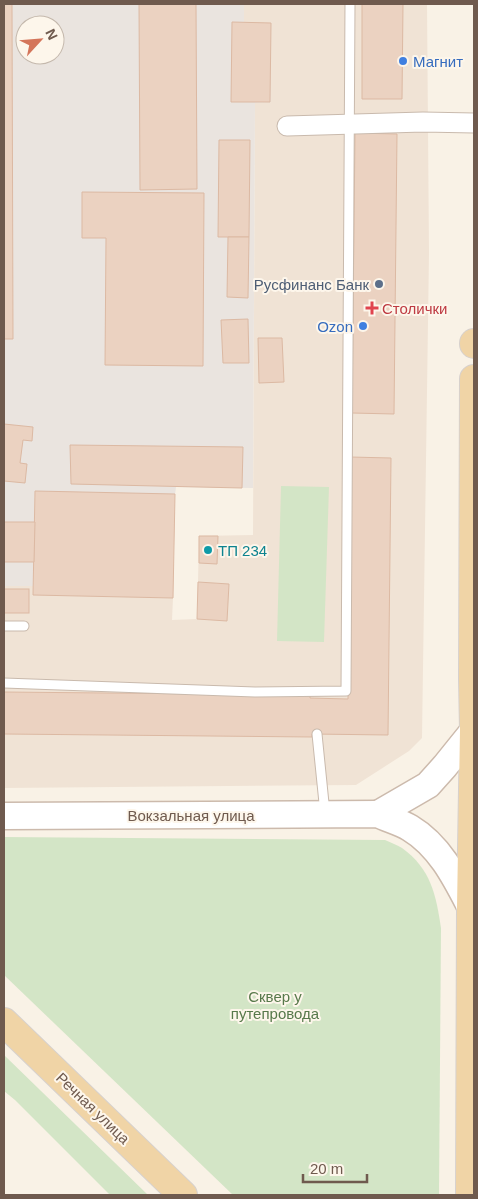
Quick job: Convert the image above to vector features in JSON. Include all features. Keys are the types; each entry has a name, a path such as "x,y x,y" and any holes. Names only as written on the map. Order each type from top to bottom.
{"main road":[{"path":"470,1195 471,908 474,815 474,379"},
{"name":"Вокзальная улица","path":"378,814 428,784 474,730"},
{"name":"Вокзальная улица","path":"4,816 378,814 410,828 430,845 452,872 471,908"},
{"name":"Речная улица","path":"4,1022 183,1195"}],"street":[{"path":"287,126 423,122 474,124"}],"lane":[{"path":"4,683 255,692 346,691 350,4"},
{"path":"4,626 24,626"},
{"path":"317,698 326,691"},
{"path":"317,734 326,815"}],"shaded area":[{"path":"4,4 244,4 244,22 271,24 271,102 255,103 253,488 176,487 175,495 35,492 33,586 4,586"},
{"path":"244,4 427,4 429,253 422,738 409,751 356,785 4,788 4,586 33,586 34,595 173,598 172,620 227,620 229,584 198,582 199,536 253,535 255,103 270,102 244,22"}],"green space":[{"path":"281,486 329,487 324,642 277,641"},
{"name":"Сквер у путепровода","path":"4,837 385,840 402,848 412,856 420,865 431,884 441,928 439,1195 233,1195 4,975"},
{"path":"4,1055 148,1195 110,1195 4,1091"}],"building":[{"path":"4,4 12,4 13,339 4,339"},
{"path":"139,4 196,4 197,189 140,190"},
{"path":"362,4 403,4 402,99 362,99"},
{"path":"232,22 271,23 270,102 231,102"},
{"path":"355,133 397,134 394,414 352,413"},
{"path":"219,140 250,140 249,237 218,237"},
{"path":"82,192 204,193 203,366 105,365 106,238 82,238"},
{"path":"228,237 249,237 248,298 227,297"},
{"path":"248,319 249,363 223,363 221,320"},
{"path":"258,338 282,338 284,382 259,383"},
{"path":"4,424 33,427 32,441 23,440 20,463 27,464 25,483 4,481"},
{"path":"70,445 243,447 242,488 71,484"},
{"path":"350,457 391,458 388,735 312,734 312,737 4,734 4,692 310,695 310,698 348,699"},
{"path":"35,491 175,494 173,598 33,595"},
{"path":"4,522 35,522 34,562 4,562"},
{"name":"ТП 234","path":"199,536 218,536 217,564 199,563"},
{"path":"198,582 229,584 227,621 197,619"},
{"path":"4,589 29,589 29,613 4,613"}],"place":[{"name":"Магнит","path":"403,61"},
{"name":"Русфинанс Банк","path":"379,284"},
{"name":"Столички","path":"372,308"},
{"name":"Ozon","path":"363,326"},
{"name":"ТП 234","path":"208,550"}]}
